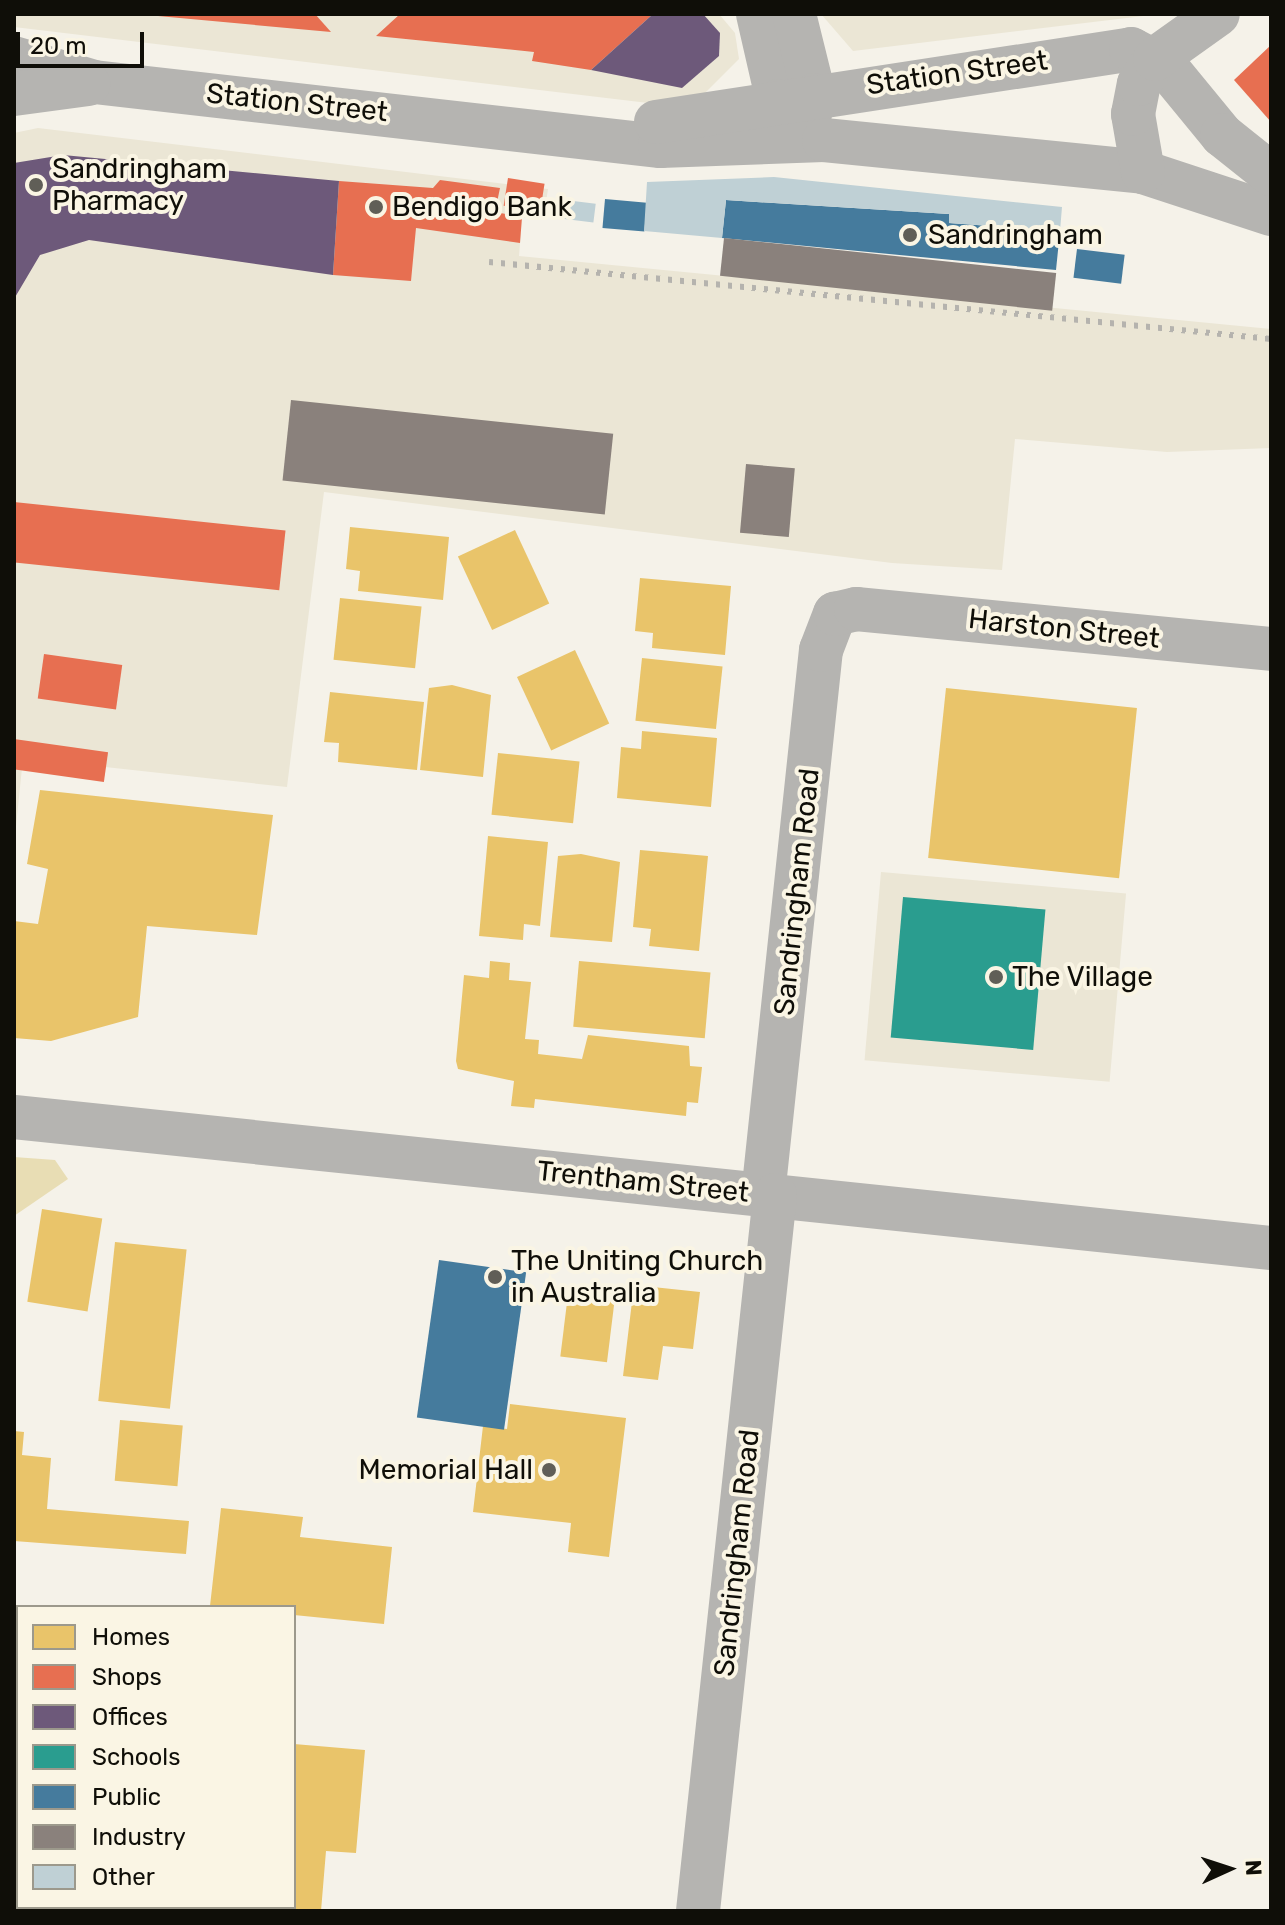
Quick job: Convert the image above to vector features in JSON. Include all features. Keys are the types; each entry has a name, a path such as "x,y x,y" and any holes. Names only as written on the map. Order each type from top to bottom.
{"street":[{"path":"758,14 796,98"},
{"path":"794,14 796,98 804,140"},
{"path":"1198,104 1191,144 1157,174 1133,103 1155,59 1218,14"},
{"name":"Station Street","path":"595,134 796,98 1113,50 1155,59"},
{"name":"Station Street","path":"14,58 94,82 595,134 673,146 804,140 1157,174 1271,214"},
{"path":"1155,59 1228,141 1271,174"},
{"name":"Station Street","path":"14,94 94,82"},
{"name":"Harston Street","path":"856,609 1271,649"},
{"name":"Sandringham Road","path":"698,1911 821,650 835,614 856,609"},
{"name":"Trentham Street","path":"14,1117 1271,1248"}],"shaded area":[{"path":"14,14 719,14 735,33 739,59 690,108 14,27"},
{"path":"821,14 1160,14 853,51"},
{"path":"38,128 548,189 544,216 522,218 519,256 1271,329 1271,448 1167,452 1015,439 1002,570 892,563 324,492 287,787 23,758 14,846 14,133"},
{"name":"The Village","path":"881,872 1126,893 1110,1082 865,1060"},
{"path":"14,1157 55,1160 68,1179 14,1216"}],"building: Homes":[{"path":"350,527 449,537 443,600 358,591 360,571 346,569"},
{"path":"515,530 549,603 492,630 458,557"},
{"path":"640,578 731,586 725,655 652,648 653,633 635,631"},
{"path":"340,598 422,607 415,668 334,660"},
{"path":"575,650 609,723 551,750 517,677"},
{"path":"642,658 723,666 716,729 635,721"},
{"path":"452,685 491,695 483,777 420,770 429,688"},
{"path":"946,688 1137,708 1119,878 928,858"},
{"path":"330,692 424,702 417,770 338,762 339,743 324,742"},
{"path":"642,731 717,738 711,807 617,798 621,747 641,749"},
{"path":"498,753 580,762 573,823 492,815"},
{"path":"40,790 273,815 257,935 147,926 138,1017 51,1041 14,1038 14,921 38,924 48,869 27,864"},
{"path":"488,836 548,842 540,926 524,924 523,940 479,936"},
{"path":"640,850 708,856 699,951 649,946 651,929 633,927"},
{"path":"581,854 620,862 612,942 550,937 558,856"},
{"path":"490,961 510,963 509,980 531,982 525,1039 539,1040 538,1054 582,1059 588,1035 689,1046 690,1066 702,1067 698,1103 687,1102 686,1116 535,1099 534,1108 511,1106 514,1081 458,1069 456,1061 464,975 489,978"},
{"path":"579,961 710,973 705,1038 573,1027"},
{"path":"42,1209 102,1219 88,1311 27,1302"},
{"path":"115,1242 187,1250 170,1409 98,1401"},
{"path":"634,1285 700,1292 693,1349 663,1346 658,1380 623,1376"},
{"path":"569,1286 616,1292 607,1362 560,1356"},
{"name":"Memorial Hall","path":"510,1404 626,1418 609,1557 568,1552 571,1523 473,1512 483,1426 507,1429"},
{"path":"120,1420 183,1425 177,1486 115,1481"},
{"path":"14,1431 24,1432 22,1455 51,1458 47,1509 189,1521 186,1554 14,1541"},
{"path":"221,1508 303,1517 300,1537 392,1547 384,1624 296,1615 296,1605 210,1605"},
{"path":"296,1744 365,1750 356,1853 326,1851 321,1911 200,1911 296,1909"},
{"path":"64,1909 107,1909 64,1911"}],"building: Shops":[{"path":"315,14 331,32 158,16"},
{"path":"400,14 653,14 591,70 532,61 534,52 376,36"},
{"path":"1271,45 1271,122 1234,80"},
{"path":"508,178 545,184 540,211 504,206"},
{"path":"440,180 500,188 495,212 522,217 520,243 416,228 411,281 333,275 339,181 433,188"},
{"path":"14,502 286,531 279,590 14,562"},
{"path":"44,654 122,665 116,710 38,699"},
{"path":"14,739 108,752 104,782 14,769"}],"building: Offices":[{"path":"653,14 703,14 720,33 719,56 682,88 591,70"},
{"path":"63,155 339,181 333,275 89,240 40,255 14,299 14,163"}],"building: Schools":[{"path":"903,897 1045,909 1033,1050 891,1037"}],"building: Public":[{"path":"605,199 647,203 644,232 602,228"},
{"path":"726,200 949,214 949,223 1060,231 1056,270 722,238"},
{"path":"1077,249 1125,255 1121,284 1073,278"},
{"path":"439,1260 526,1272 504,1430 417,1417"}],"building: Industry":[{"path":"724,238 1056,273 1052,311 720,276"},
{"path":"291,400 613,434 605,514 283,481"},
{"path":"746,464 795,468 789,537 740,533"}],"building: Other":[{"path":"774,177 1062,207 1060,231 949,223 949,214 726,200 722,238 644,231 647,182"},
{"path":"557,199 596,204 593,223 555,218"}],"railway":[{"path":"489,262 1271,339"}],"place":[{"name":"Sandringham Pharmacy","path":"36,185"},
{"name":"Bendigo Bank","path":"376,207"},
{"name":"Sandringham","path":"910,235"},
{"name":"The Village","path":"996,977"},
{"name":"The Uniting Church in Australia","path":"495,1277"},
{"name":"Memorial Hall","path":"549,1470"}]}
